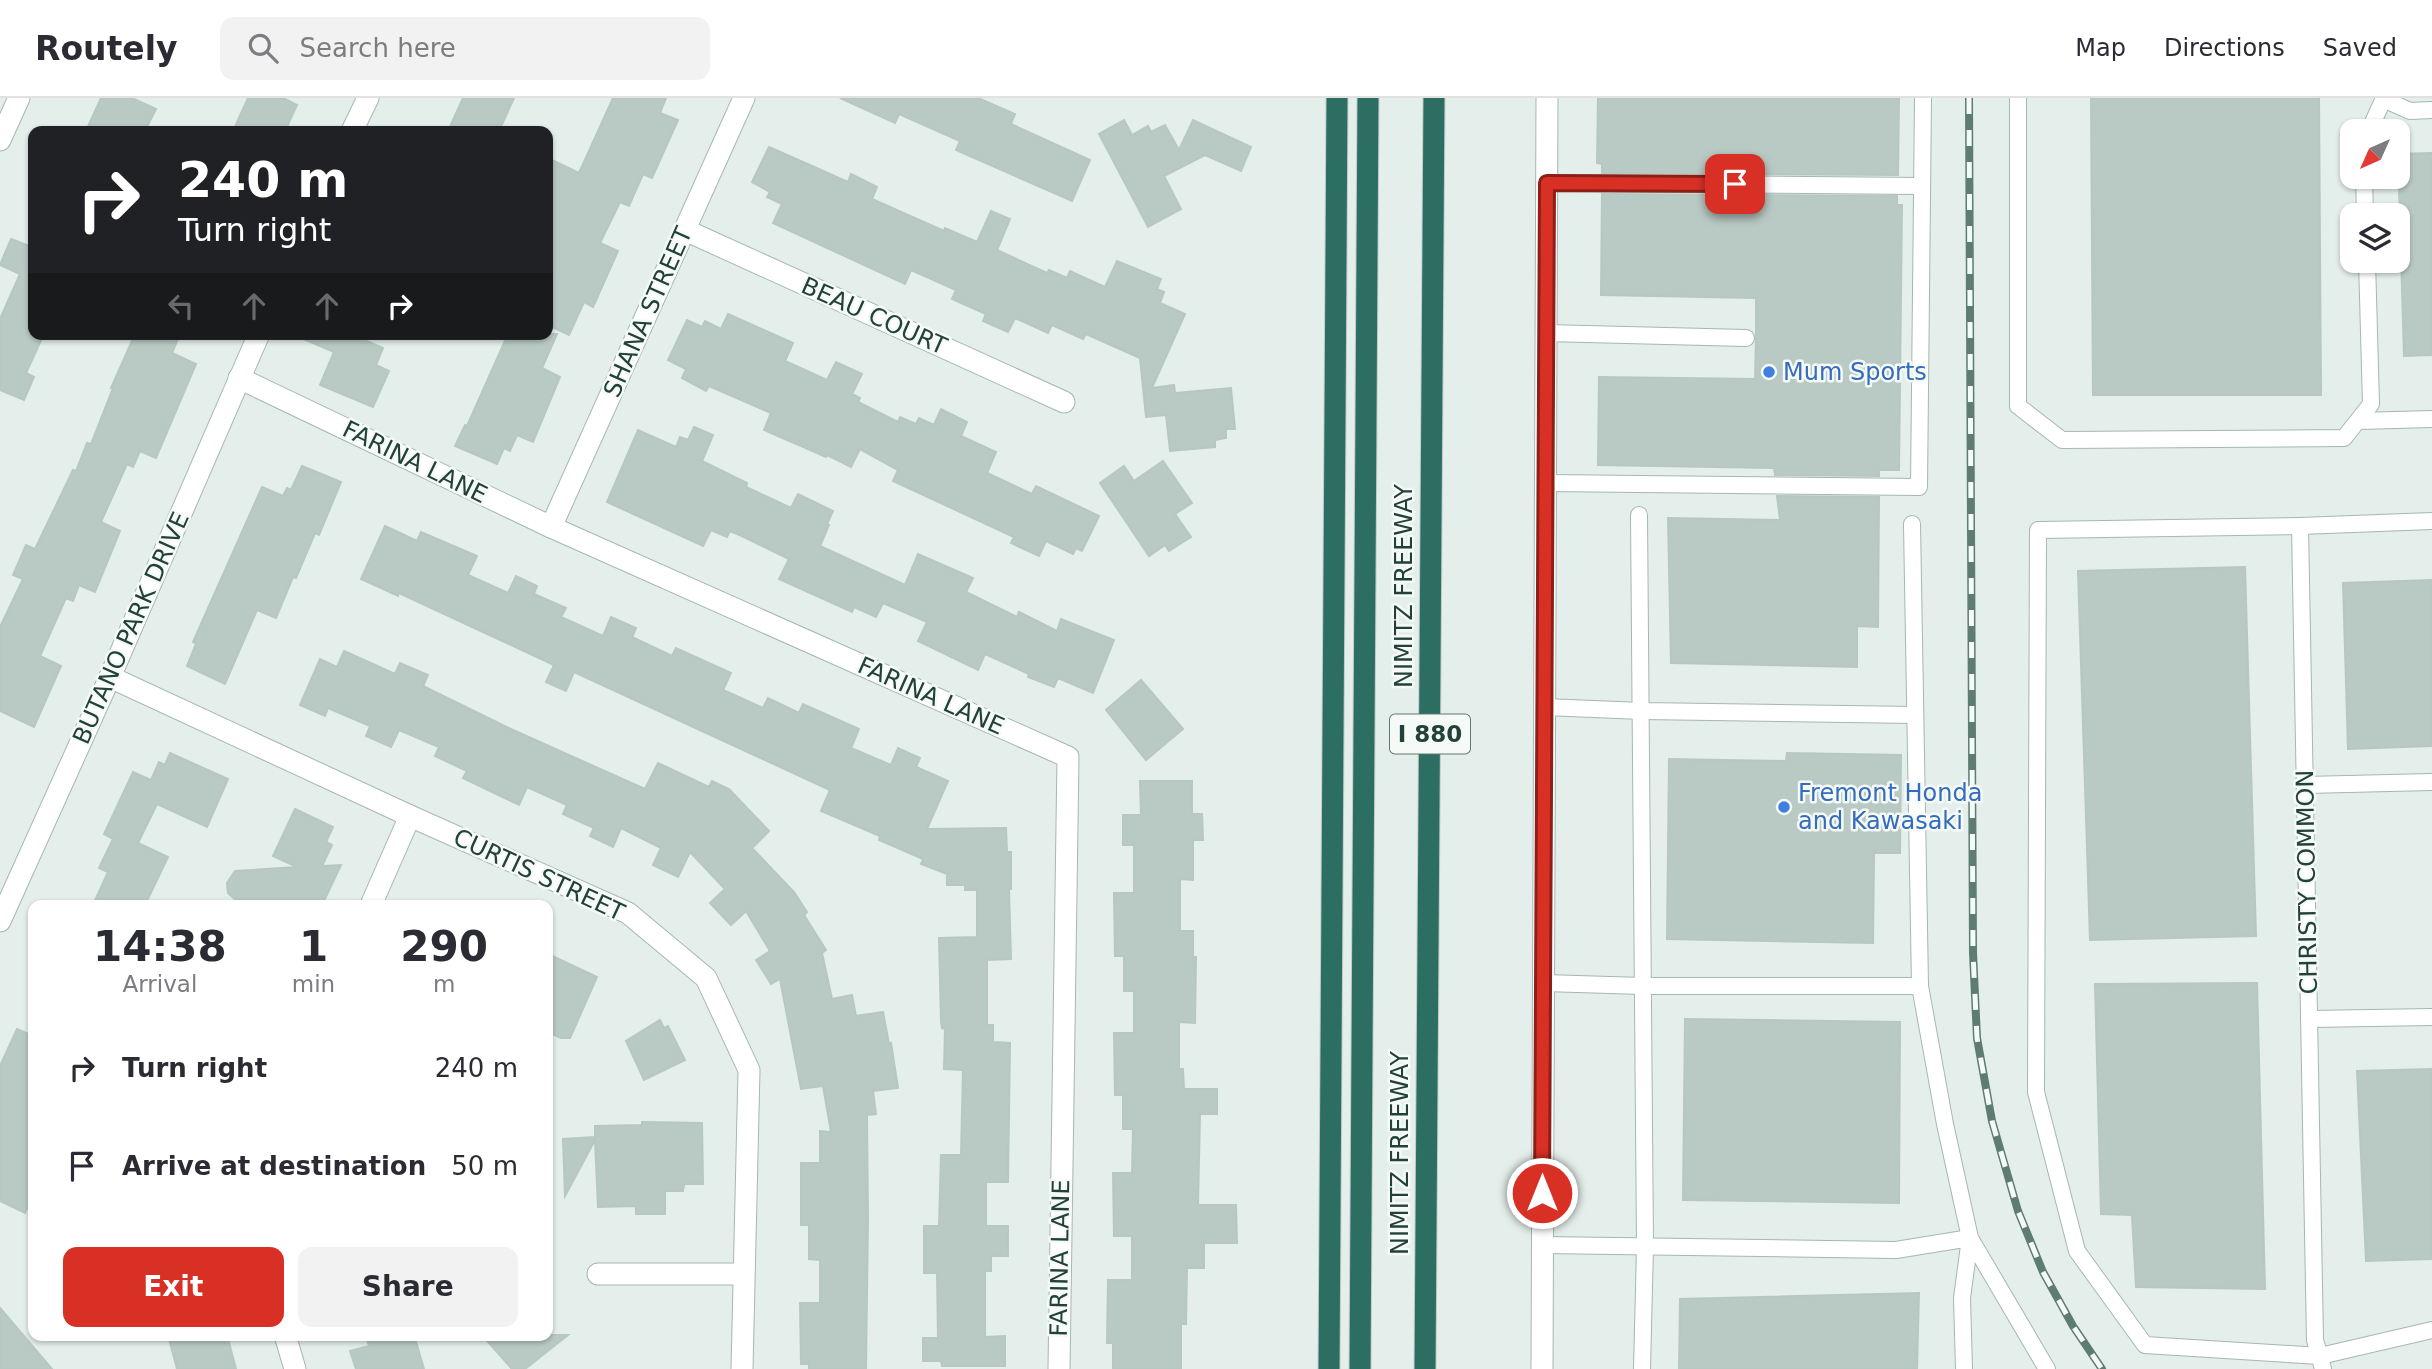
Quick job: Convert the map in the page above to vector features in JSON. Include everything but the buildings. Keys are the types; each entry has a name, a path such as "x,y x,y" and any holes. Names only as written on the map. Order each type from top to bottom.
{"highway":[{"path":"1329,1369 1337,98"},
{"name":"I 880","path":"1360,1369 1368,98"},
{"name":"NIMITZ FREEWAY","path":"1425,1369 1434,98"}],"street":[{"path":"0,140 19,98"},
{"path":"354,126 368,98"},
{"name":"SHANA STREET","path":"551,527 744,98"},
{"path":"1542,1369 1547,98"},
{"name":"BEAU COURT","path":"685,230 1064,402"},
{"name":"BUTANO PARK DRIVE","path":"0,921 110,677 256,340"},
{"name":"FARINA LANE","path":"239,378 551,527 1068,757 1059,1369"},
{"name":"CURTIS STREET","path":"110,677 410,816 628,913 706,978 749,1070 742,1369"},
{"path":"373,900 410,816"},
{"path":"598,1274 743,1274"},
{"path":"287,1341 295,1369"}],"lane":[{"path":"1546,483 1919,487 1923,98"},
{"path":"2018,98 2018,406 2062,440 2344,438 2371,404 2367,273"},
{"path":"2374,119 2383,99 2410,111 2432,110"},
{"path":"1547,183 1922,186"},
{"path":"1546,333 1746,338"},
{"path":"2358,421 2432,419"},
{"path":"1639,515 1645,1247 1642,1369"},
{"path":"2432,521 2038,530 2036,1092 2077,1251 2145,1345 2321,1362 2432,1330"},
{"path":"1912,524 1920,986 1945,1124 1970,1238 2047,1369"},
{"name":"CHRISTY COMMON","path":"2300,526 2315,1340 2321,1362"},
{"path":"1545,707 1916,715"},
{"path":"2305,785 2432,782"},
{"path":"1544,983 1643,986 1920,986"},
{"path":"2309,1019 2432,1017"},
{"path":"1542,1245 1896,1250 1970,1238"},
{"path":"1965,1369 1962,1298 1970,1238"}],"railway":[{"path":"1969,98 1973,953 1977,1038 1992,1121 2018,1211 2043,1272 2073,1326 2102,1369"}],"place":[{"name":"Mum Sports","path":"1769,372"},
{"name":"Fremont Honda and Kawasaki","path":"1784,807"}],"route":[{"path":"1542,1193 1547,183 1735,184"}]}
